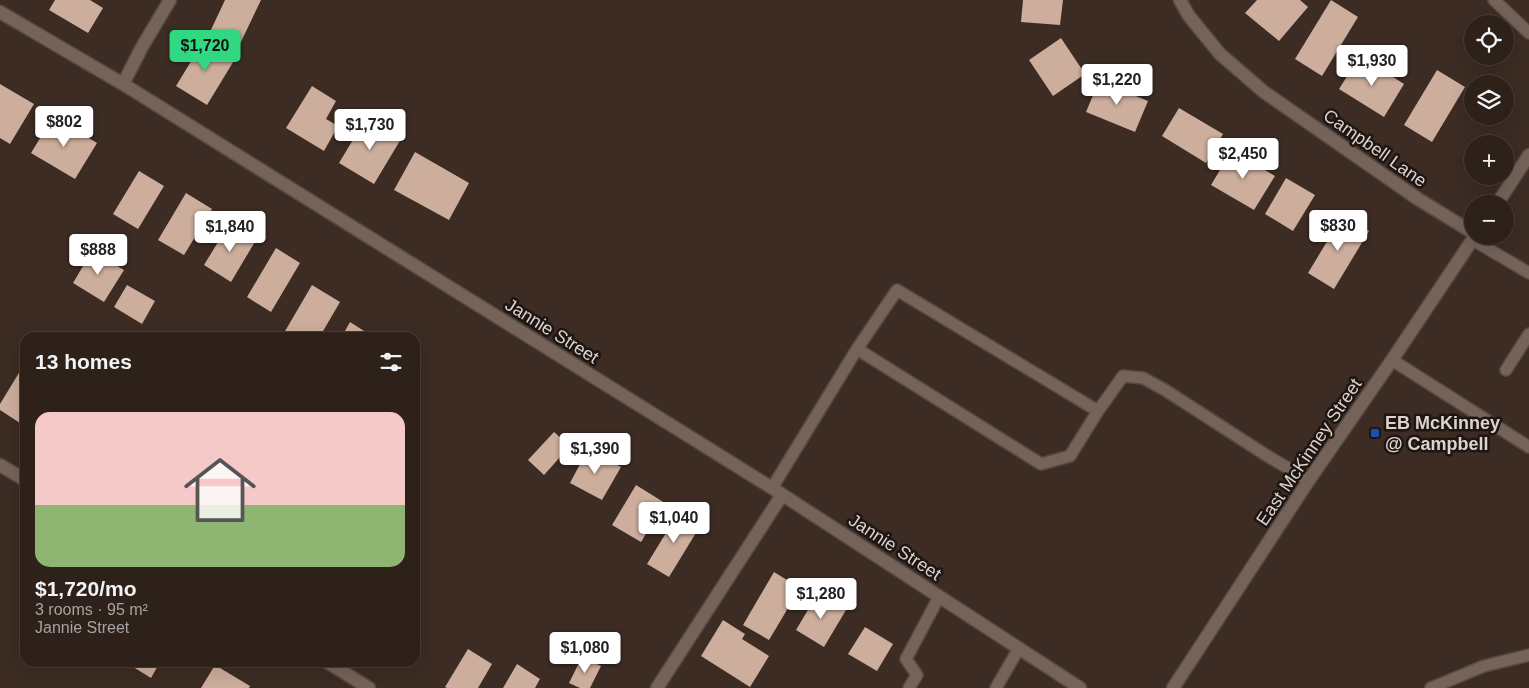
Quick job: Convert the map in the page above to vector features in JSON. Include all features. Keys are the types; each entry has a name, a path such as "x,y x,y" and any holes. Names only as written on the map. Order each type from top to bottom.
{"street":[{"path":"123,84 170,0"},
{"name":"Campbell Lane","path":"1180,0 1189,16 1220,54 1264,92 1464,229"},
{"name":"Jannie Street","path":"0,12 123,84 777,491 1080,688"},
{"path":"1503,195 1529,155"},
{"name":"East McKinney Street","path":"1173,688 1309,480 1468,245"},
{"path":"0,465 20,477"},
{"path":"657,688 777,491"},
{"path":"335,667 369,688"}],"lane":[{"path":"1494,0 1529,33"},
{"path":"1487,245 1529,273"},
{"path":"777,491 857,350 896,290 1098,411"},
{"path":"1506,370 1529,334"},
{"path":"857,350 1041,464 1070,456 1098,411 1123,376 1144,378 1309,480"},
{"path":"1392,360 1529,447"},
{"path":"909,688 917,675 906,659 939,597"},
{"path":"996,688 1019,648"},
{"path":"1431,688 1484,666 1529,655"}],"building":[{"path":"55,0 90,0 103,8 88,33 49,10"},
{"path":"225,0 261,0 238,48 209,34"},
{"path":"1023,0 1063,0 1060,25 1021,22"},
{"path":"1257,0 1300,0 1308,7 1279,41 1245,13"},
{"path":"1331,0 1358,17 1322,76 1295,59"},
{"path":"1061,38 1085,74 1053,96 1029,60"},
{"path":"204,40 235,59 207,105 176,86"},
{"path":"1360,56 1404,84 1384,117 1339,89"},
{"path":"1437,70 1464,86 1432,142 1404,125"},
{"path":"1099,81 1148,101 1135,132 1086,112"},
{"path":"0,84 34,104 10,144 0,138"},
{"path":"312,86 336,101 326,119 338,126 324,151 286,128"},
{"path":"1179,108 1223,134 1206,163 1162,136"},
{"path":"53,117 97,143 75,179 31,153"},
{"path":"366,118 401,139 374,184 339,163"},
{"path":"1232,150 1275,176 1254,210 1211,185"},
{"path":"415,152 469,183 449,220 394,190"},
{"path":"139,171 164,186 138,229 113,214"},
{"path":"1286,178 1315,195 1293,231 1265,214"},
{"path":"186,193 212,209 184,255 158,240"},
{"path":"1343,215 1369,231 1334,289 1308,273"},
{"path":"229,224 256,240 231,282 204,265"},
{"path":"276,248 300,263 271,312 247,297"},
{"path":"92,251 124,270 104,302 73,283"},
{"path":"127,285 155,301 142,324 114,307"},
{"path":"312,285 340,302 322,332 285,332"},
{"path":"350,322 366,332 344,332"},
{"path":"20,371 20,423 0,410 0,404"},
{"path":"554,432 570,446 544,475 528,460"},
{"path":"588,449 621,467 602,500 570,483"},
{"path":"636,485 665,503 641,542 612,525"},
{"path":"680,510 702,523 669,577 647,564"},
{"path":"774,572 800,588 769,640 743,625"},
{"path":"818,593 846,610 824,647 796,630"},
{"path":"723,620 745,634 742,639 769,656 750,687 701,656"},
{"path":"865,627 893,644 877,671 848,654"},
{"path":"468,649 492,664 478,688 445,687"},
{"path":"582,657 601,666 590,688 580,688 569,683"},
{"path":"517,664 540,679 535,688 503,688"},
{"path":"133,667 157,667 151,678"},
{"path":"214,667 218,667 250,686 249,688 201,688"}],"place":[{"name":"EB McKinney @ Campbell","path":"1375,433"}]}
